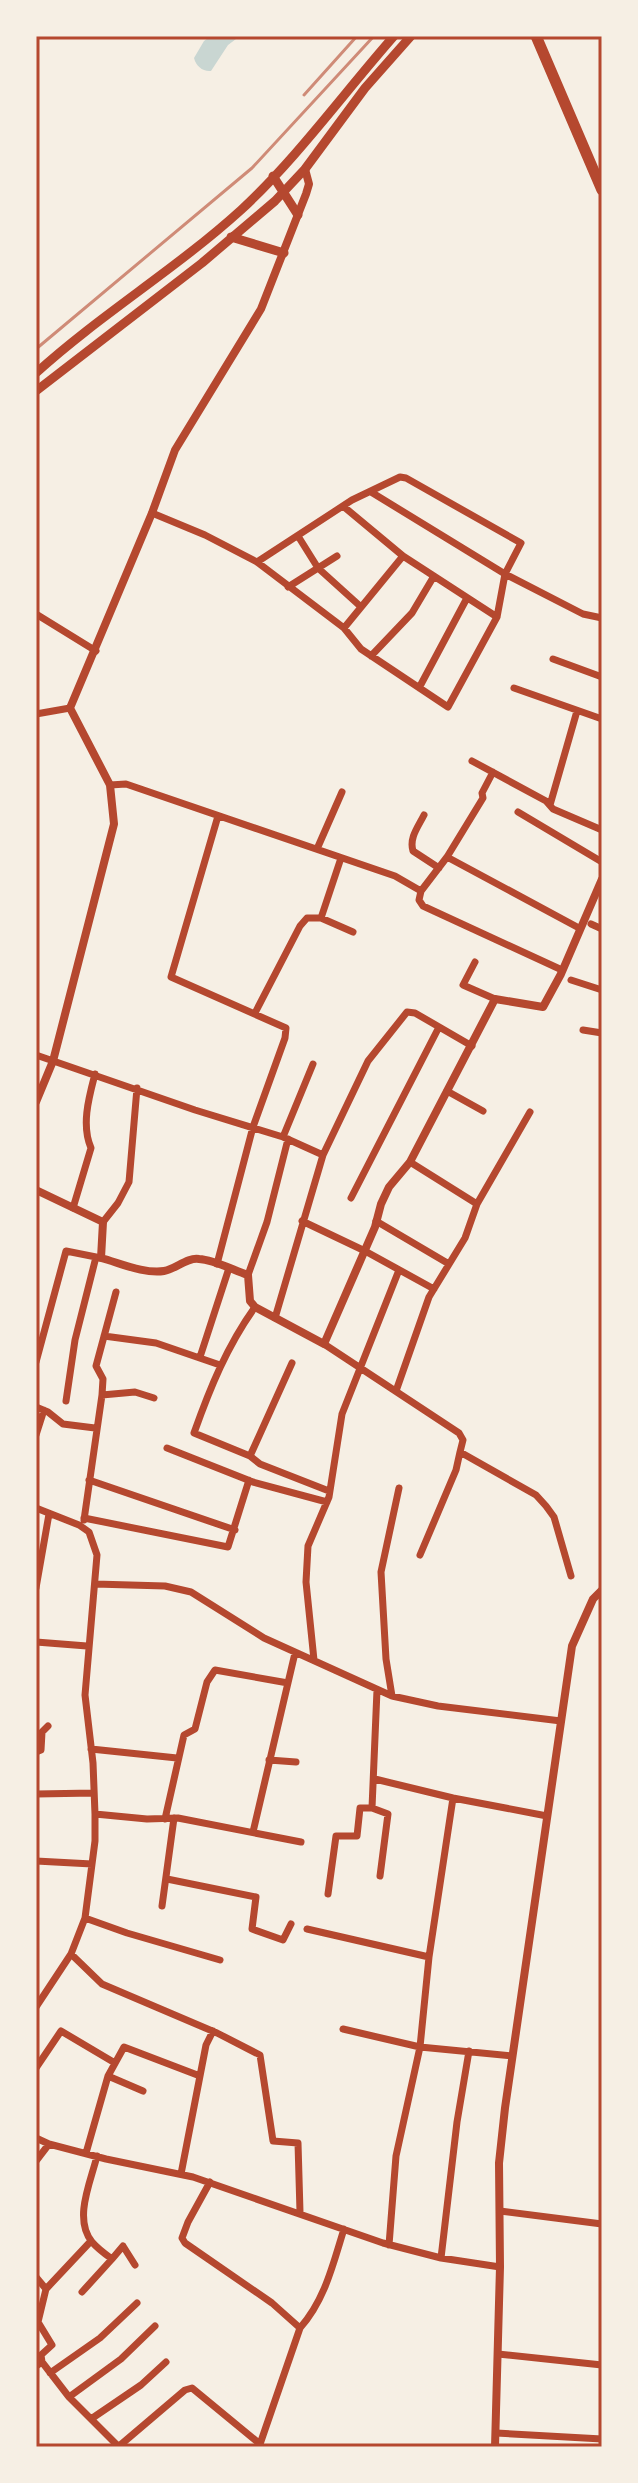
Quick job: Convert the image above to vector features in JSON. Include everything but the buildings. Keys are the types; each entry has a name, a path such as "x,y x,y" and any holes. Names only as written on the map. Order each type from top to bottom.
{"main road":[{"path":"36,373 200,245 242,208 394,36"},
{"path":"36,391 231,237 283,192 305,169 347,111 411,36"},
{"path":"539,40 602,190"},
{"path":"337,102 347,111"},
{"path":"273,176 298,215"},
{"path":"231,237 284,253"}],"street":[{"path":"70,708 96,651 175,450 261,309 309,184 305,169"},
{"path":"152,513 205,535 257,562 344,628 361,649 448,707 497,617 505,574 521,543 400,477 343,506 257,562"},
{"path":"371,492 505,574 583,614 602,618"},
{"path":"343,506 403,556 497,617"},
{"path":"298,536 318,568 360,606"},
{"path":"288,587 337,556"},
{"path":"344,628 403,556"},
{"path":"371,656 412,613 434,576"},
{"path":"419,688 467,598"},
{"path":"36,614 96,651"},
{"path":"553,659 602,677"},
{"path":"514,688 602,719"},
{"path":"36,714 70,708"},
{"path":"36,1102 53,1061 114,824 110,785 70,708"},
{"path":"550,805 577,711"},
{"path":"472,761 553,809 602,830"},
{"path":"493,772 482,793 483,798 447,857 421,891 419,900 423,906 562,970"},
{"path":"110,785 126,784 317,849 395,876 421,891"},
{"path":"317,849 342,792"},
{"path":"518,812 602,862"},
{"path":"424,815 411,847 439,868"},
{"path":"217,1264 253,1127 286,1028 171,977 218,816"},
{"path":"447,857 579,928"},
{"path":"321,918 341,858"},
{"path":"475,962 463,985 490,1000 543,1007 602,879"},
{"path":"255,1013 307,918 321,918 353,932"},
{"path":"591,924 602,929"},
{"path":"571,980 602,990"},
{"path":"324,1344 389,1187 410,1162 495,999"},
{"path":"275,1318 323,1155 368,1061 407,1012 415,1013 472,1046"},
{"path":"351,1198 439,1027"},
{"path":"585,1033 602,1035"},
{"path":"36,1055 285,1138 323,1155"},
{"path":"313,1064 285,1138 267,1222 248,1275 250,1301 255,1307 324,1344 459,1433 463,1440 456,1470 420,1555"},
{"path":"73,1208 91,1148 87,1139 86,1119 95,1074"},
{"path":"66,1401 75,1340 98,1258 103,1222 129,1182 137,1088"},
{"path":"447,1091 483,1111"},
{"path":"396,1391 434,1289 465,1238 477,1204 530,1112"},
{"path":"410,1162 477,1204"},
{"path":"36,1190 103,1222"},
{"path":"302,1221 434,1289"},
{"path":"376,1221 449,1264"},
{"path":"36,1362 66,1251 151,1271 178,1267 190,1259 200,1259 248,1275"},
{"path":"200,1357 229,1268"},
{"path":"314,1660 308,1612 308,1546 327,1502 342,1414 399,1270"},
{"path":"83,1528 102,1395 103,1379 96,1366 116,1292"},
{"path":"255,1307 235,1335 220,1365 194,1433 250,1456 260,1464 329,1491"},
{"path":"104,1336 156,1343 220,1365"},
{"path":"250,1456 292,1363"},
{"path":"102,1395 135,1392 154,1398"},
{"path":"36,1435 40,1409 63,1424 95,1428"},
{"path":"167,1448 249,1480 327,1502"},
{"path":"460,1452 536,1495 546,1506 554,1517 571,1576"},
{"path":"89,1480 235,1530"},
{"path":"84,1518 228,1547 249,1480"},
{"path":"392,1696 386,1659 381,1572 399,1488"},
{"path":"36,1508 89,1532 97,1555 85,1695 95,1814 85,1918 71,1954 36,2007"},
{"path":"36,1588 49,1514"},
{"path":"95,1584 165,1586 191,1592 239,1624 295,1653 392,1696 438,1706 561,1721"},
{"path":"495,2447 500,2267 499,2163 512,2056 572,1646 593,1599 602,1590"},
{"path":"36,1642 87,1646"},
{"path":"253,1832 295,1653"},
{"path":"165,1819 184,1735 195,1729 207,1682 215,1670 288,1683"},
{"path":"372,1808 377,1690"},
{"path":"36,1752 41,1750 42,1732 48,1726"},
{"path":"91,1749 177,1758"},
{"path":"269,1760 296,1762"},
{"path":"375,1779 547,1816"},
{"path":"36,1794 94,1793"},
{"path":"389,2245 396,2156 420,2047 429,1957 453,1798"},
{"path":"328,1894 336,1836 357,1836 360,1808 372,1808 388,1814 380,1876"},
{"path":"95,1814 174,1818 301,1842"},
{"path":"162,1906 174,1818"},
{"path":"36,1861 92,1864"},
{"path":"167,1879 256,1897 252,1929 283,1940 291,1924"},
{"path":"85,1918 220,1960"},
{"path":"307,1929 429,1957"},
{"path":"71,1954 102,1984 213,2031 260,2055 273,2141 298,2143 300,2212"},
{"path":"343,2029 420,2047 512,2056"},
{"path":"36,2068 61,2031 115,2063"},
{"path":"181,2174 206,2045 213,2031"},
{"path":"86,2153 108,2076 124,2047 200,2076"},
{"path":"441,2258 469,2051"},
{"path":"108,2076 143,2091"},
{"path":"36,2138 49,2144 210,2182 389,2245 441,2258 500,2267"},
{"path":"36,2161 49,2144"},
{"path":"97,2156 83,2220 91,2241 112,2259"},
{"path":"210,2182 182,2238 185,2243 272,2303 300,2328"},
{"path":"500,2211 602,2224"},
{"path":"36,2346 40,2361 69,2397 118,2447 185,2390 192,2388 260,2446 300,2328 313,2314 325,2288 344,2229"},
{"path":"40,2361 52,2345 37,2323 46,2289 91,2241"},
{"path":"82,2292 123,2246 135,2265"},
{"path":"36,2277 46,2289"},
{"path":"50,2373 100,2338 137,2303"},
{"path":"69,2397 113,2367 155,2326"},
{"path":"498,2354 602,2365"},
{"path":"91,2419 141,2385 166,2362"},
{"path":"496,2433 602,2439"}],"shaded area":[{"path":"211,36 240,36 228,45 208,71 200,68 194,58 204,41"}],"railway":[{"path":"304,95 357,36"},
{"path":"36,349 252,168 374,36"}]}
